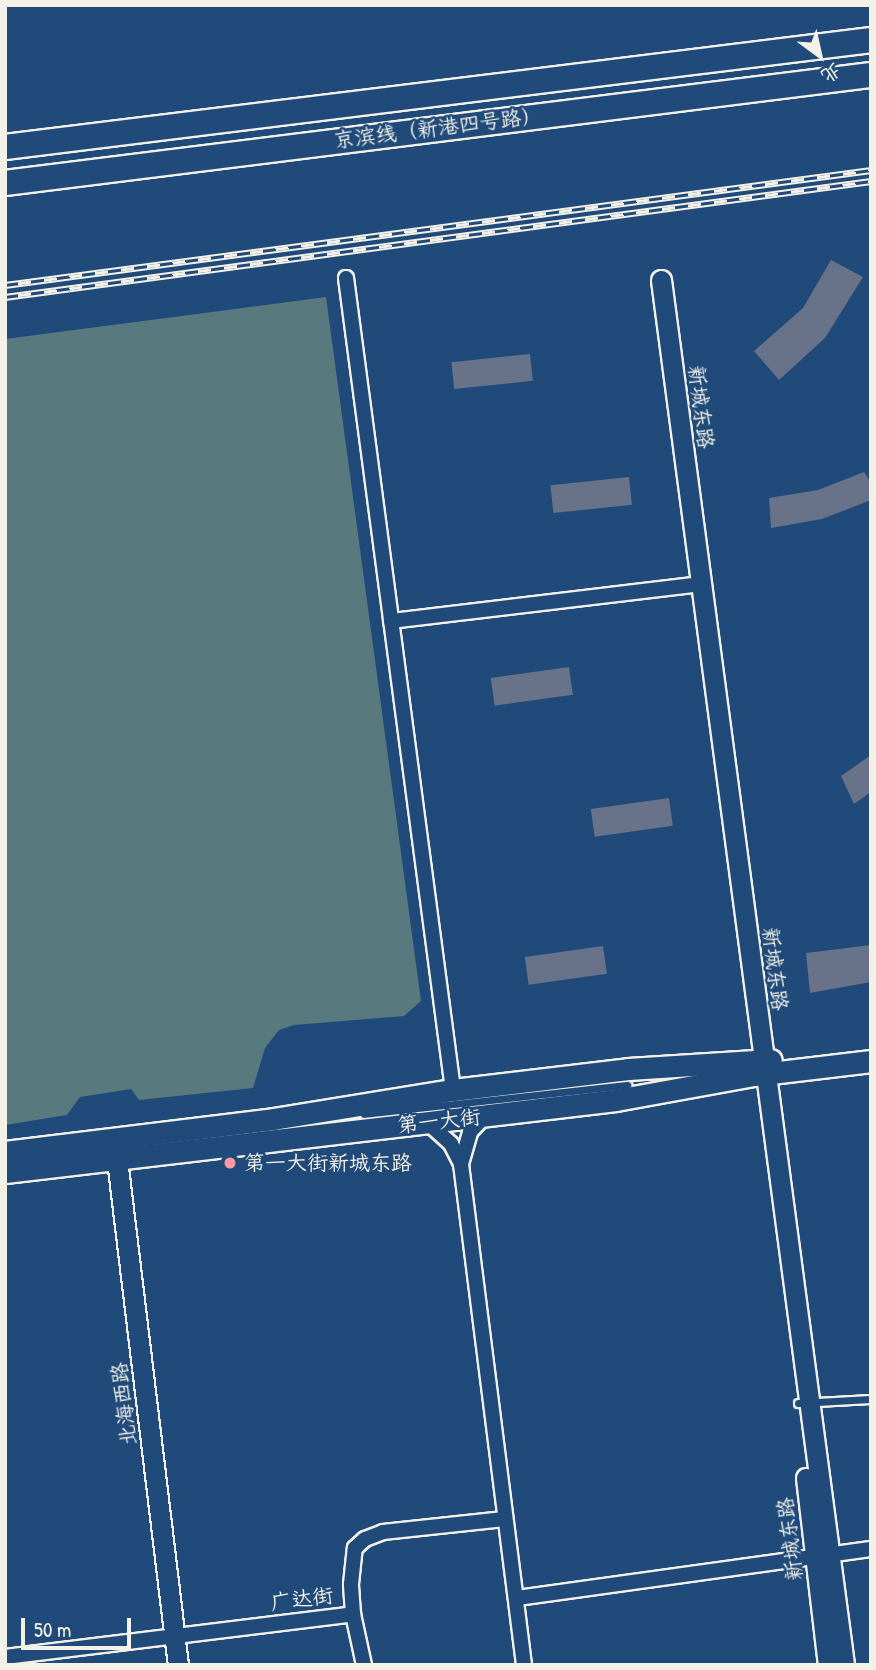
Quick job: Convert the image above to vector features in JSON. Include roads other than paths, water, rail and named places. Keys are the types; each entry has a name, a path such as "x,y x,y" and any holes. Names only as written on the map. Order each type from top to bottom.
{"highway":[{"name":"京滨线（新港四号路）","path":"5,147 871,40"},
{"name":"京滨线（新港四号路）","path":"5,183 871,75"}],"main road":[{"name":"第一大街","path":"5,1152 116,1148 428,1123 616,1100 759,1068 871,1048"},
{"name":"第一大街","path":"5,1172 273,1119 453,1090 628,1069 759,1068 871,1061"}],"street":[{"path":"346,278 453,1090"},
{"name":"新城东路","path":"655,282 803,1403 822,1556 828,1665"},
{"path":"391,621 695,584"},
{"path":"461,1164 470,1132 485,1116"},
{"path":"428,1123 451,1144 461,1164 524,1665"},
{"name":"北海西路","path":"116,1148 178,1665"},
{"path":"364,1665 353,1614 351,1584 355,1548 365,1539 383,1532 504,1519"},
{"path":"517,1598 871,1549"},
{"name":"新城东路","path":"822,1556 844,1665"},
{"name":"广达街","path":"5,1657 353,1614"}],"lane":[{"path":"273,1119 390,1113 628,1086"},
{"path":"803,1403 871,1399"}],"railway":[{"path":"5,285 871,170"},
{"path":"5,297 871,181"}],"place":[{"name":"第一大街新城东路","path":"230,1163"}]}
